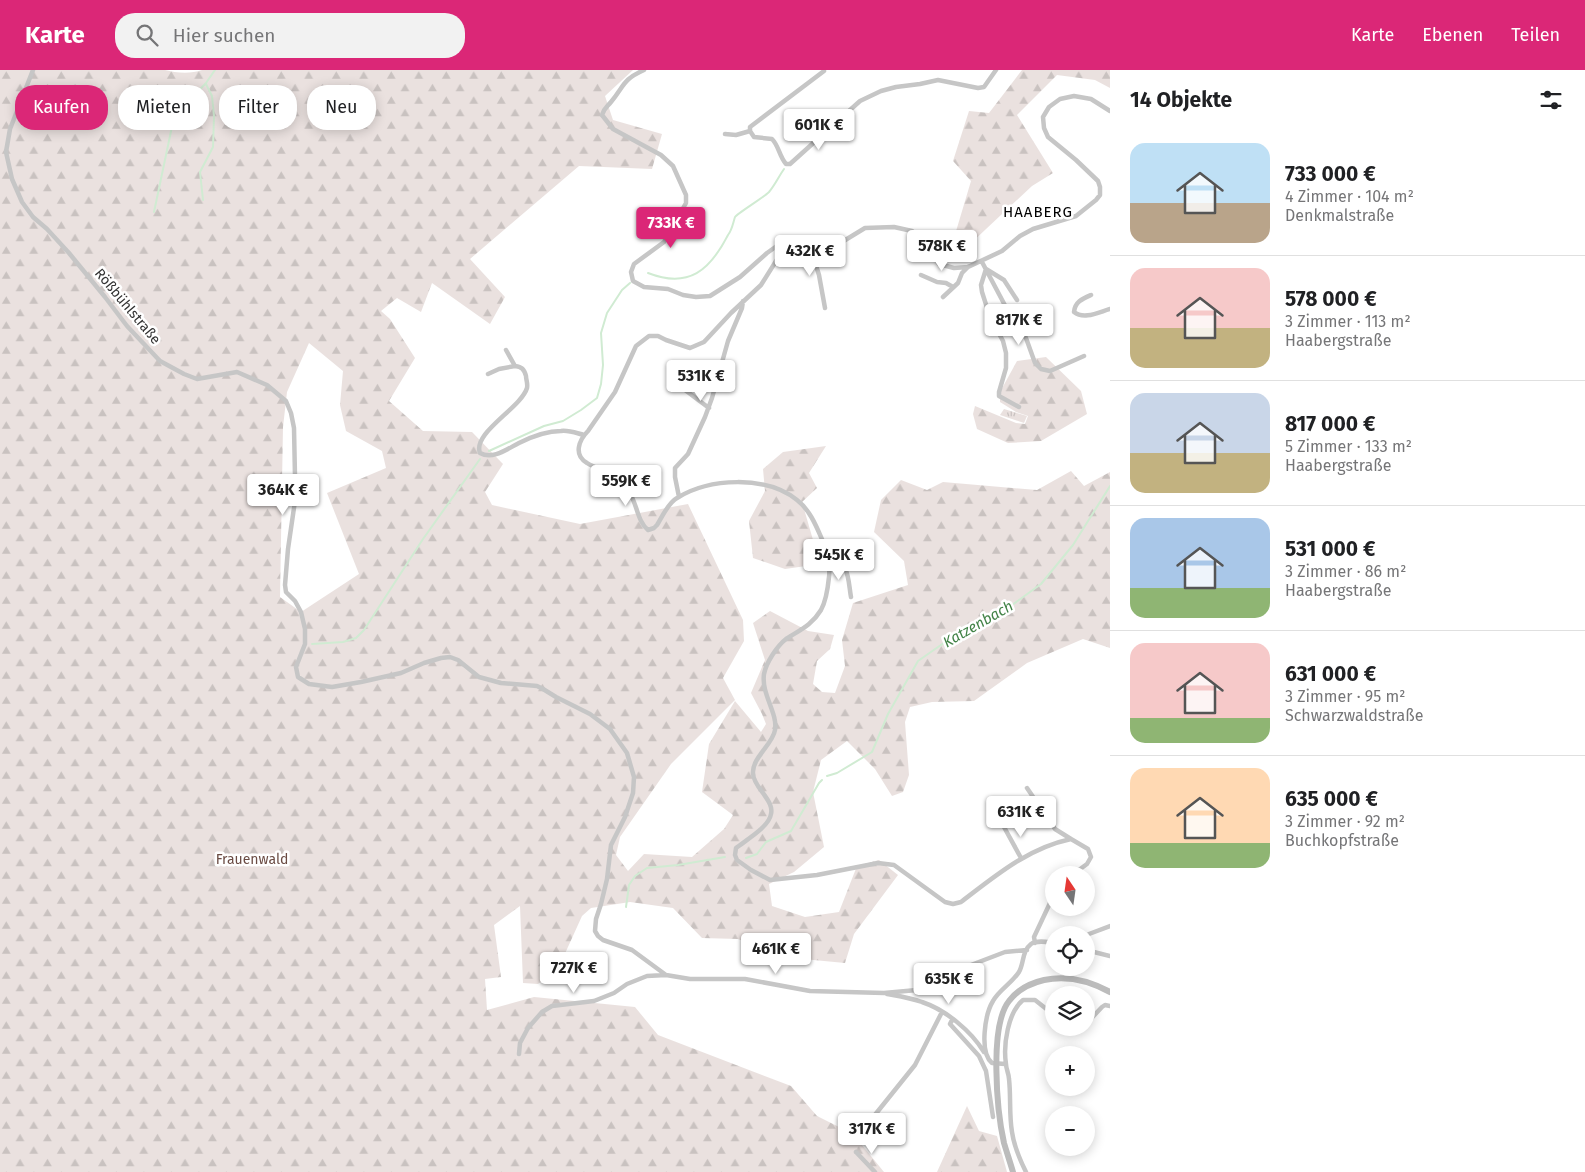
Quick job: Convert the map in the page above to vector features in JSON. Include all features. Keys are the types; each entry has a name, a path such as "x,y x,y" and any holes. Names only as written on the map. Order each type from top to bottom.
{"main road":[{"path":"1013,1172 1004,1142 999,1109 997,1064 998,1039 1004,1010 1008,1001 1023,988 1043,980 1068,978 1101,987 1110,992"}],"street":[{"name":"Rößbühlstraße","path":"33,70 10,129 6,152 12,179 22,202 33,217 69,253 127,326 160,361 197,379 237,372 267,385 286,401 291,413 295,443 295,502 285,585 286,592 295,601 304,620 305,644 296,667 298,677 310,684 332,687 401,673 424,663 441,658 450,658 458,660 478,677 501,683 543,689 590,714 610,729 627,752 634,777 626,817 611,844 607,879 596,918 595,930 603,940 632,950 666,975"},
{"path":"644,70 628,79 621,86 611,103 604,108 602,115 613,129 661,155 673,166 686,195 686,203 664,242 634,264 632,272 633,281 644,287 668,289 683,295 696,297 710,296 740,277 780,244 799,242 832,246 864,228 894,227 912,231 927,244 939,264 954,268 968,268"},
{"path":"750,131 754,137 772,139 777,144 781,159 786,164 790,164 860,101 871,95 896,87 938,80 978,88 984,87 996,70"},
{"path":"750,131 750,127 824,71"},
{"path":"943,297 958,283 962,273 968,268 1002,251 1020,236 1033,229 1076,216 1089,207 1100,195 1098,181 1048,136 1044,128 1043,117 1049,107 1060,99 1074,96 1090,99 1110,111"},
{"path":"725,134 736,135 750,131"},
{"path":"799,242 781,253 761,285 704,342 690,348 658,336 649,336 636,346 615,392 578,444 581,459 612,477 632,496 643,525 648,530 654,528 671,504 679,497 704,486 731,482 760,484 780,490 798,500 815,524 831,558 825,599 817,616 807,627 784,640 767,665 764,675 764,686 776,721 775,732 756,762 752,772 755,781 770,804 772,814 765,826 736,848 735,855 737,860 770,880 817,875 878,863 894,865 945,902 953,904 961,902 1021,858 1051,844 1071,839"},
{"path":"808,243 819,275 825,308"},
{"path":"982,262 1009,313 1026,338 1035,363 1041,369 1050,371 1084,356"},
{"path":"986,269 1004,280 1017,300"},
{"path":"986,269 981,285 982,292 990,317 1003,341 1006,353 1006,368 999,396 1019,407"},
{"path":"921,275 953,287"},
{"path":"1091,295 1076,304 1074,309 1076,314 1083,316 1110,309"},
{"path":"679,497 675,468 688,454 709,408 725,349 742,308 743,301"},
{"path":"506,350 515,366"},
{"path":"488,374 498,369 515,366 521,367 524,370 527,384 526,390 504,416 484,435 479,444 478,450 480,454 491,456 507,450 520,442 559,430 584,435"},
{"path":"677,384 709,408"},
{"path":"831,558 843,564 849,582 851,597"},
{"path":"1027,788 1055,829 1088,849 1092,857 1084,866"},
{"path":"1004,827 1021,858"},
{"path":"1035,943 1034,936 1045,913"},
{"path":"1095,932 1110,926"},
{"path":"987,1058 984,1035 993,1000 1017,974 1030,945 1045,942"},
{"name":"Rößbühlstraße","path":"519,1054 520,1043 528,1028 542,1012 552,1006 594,1001 614,994 628,984 647,976 666,975 690,979 745,978 810,991 884,993 928,989 939,986 971,965 1005,952 1027,950"},
{"path":"1095,952 1110,956"},
{"path":"884,993 922,1002 942,1012 976,1040 992,1063 1006,1064"},
{"path":"1026,1172 1012,1132 1009,1078 1006,1064 1006,1039 1017,1005 1024,1000 1034,1000 1045,1008"},
{"path":"1095,1014 1105,1005 1110,1006"},
{"path":"870,1121 915,1065 942,1012"},
{"path":"952,1020 950,1024 979,1056 986,1071 992,1117"},
{"path":"856,1152 875,1172"}],"green space":[{"name":"Frauenwald","path":"0,70 165,70 184,73 202,70 633,70 605,96 613,120 662,134 652,169 579,166 470,259 505,297 490,324 432,283 421,312 397,298 381,311 390,319 415,358 389,401 423,431 472,432 503,464 485,492 492,505 580,524 688,504 743,620 744,641 723,678 735,700 671,764 620,837 616,855 628,871 644,854 692,857 724,829 733,815 702,792 709,744 735,701 761,732 766,724 751,693 765,660 753,623 770,611 808,631 834,635 830,649 817,661 813,684 822,692 835,693 845,666 842,640 853,603 908,585 904,561 874,532 881,500 901,480 927,490 943,482 1037,490 1071,471 1084,486 1110,472 1110,648 1083,639 1027,663 974,701 932,702 910,707 905,722 909,775 903,792 892,796 875,769 847,741 821,760 813,792 824,847 794,872 769,884 772,906 805,917 839,912 857,866 879,860 898,875 854,934 845,963 782,957 738,939 702,938 673,908 630,902 591,908 582,916 558,969 538,984 523,983 520,906 494,925 501,977 485,979 487,1010 534,997 635,1007 658,1035 791,1086 817,1116 853,1134 884,1172 0,1172","holes":["309,343 343,371 340,405 346,431 382,451 386,468 327,493 359,574 301,612 280,597 283,427 287,392"]},
{"path":"1022,70 1110,70 1110,88 1095,80 1057,75 1017,115 1053,173 1032,186 969,245 954,238 971,181 953,161 969,111 989,113"},
{"path":"1046,357 1081,391 1087,414 1041,441 1008,443 977,429 973,414 975,406 1016,423 1025,424 1028,416 1016,412 1000,402 1000,392 1017,361"},
{"path":"1004,409 1027,416 1024,423 1000,415"},
{"path":"826,446 809,473 817,488 802,502 820,564 785,569 753,558 749,521 765,491 763,469 783,452"},
{"path":"967,1106 979,1131 997,1136 1007,1172 937,1172"}],"waterway":[{"path":"154,212 174,117 206,83 215,70"},
{"path":"203,200 200,172 213,147 214,116 212,96 206,84"},
{"path":"648,273 675,279 687,277 706,267 721,247 735,217 769,192 784,169"},
{"path":"489,451 544,426 563,421 597,398 603,365 601,333 607,313 622,290 630,283"},
{"path":"312,644 343,642 356,638 364,630 423,539 480,459"},
{"name":"Katzenbach","path":"827,776 837,773 872,752 888,714 918,661 961,631 1001,613 1041,584 1073,545 1110,486"},
{"name":"Katzenbach","path":"746,858 757,854 766,842 791,831 822,780"},
{"name":"Katzenbach","path":"626,907 629,885 635,876 647,868 725,857"}],"district":[{"name":"HAABERG","path":"1038,212"}]}
